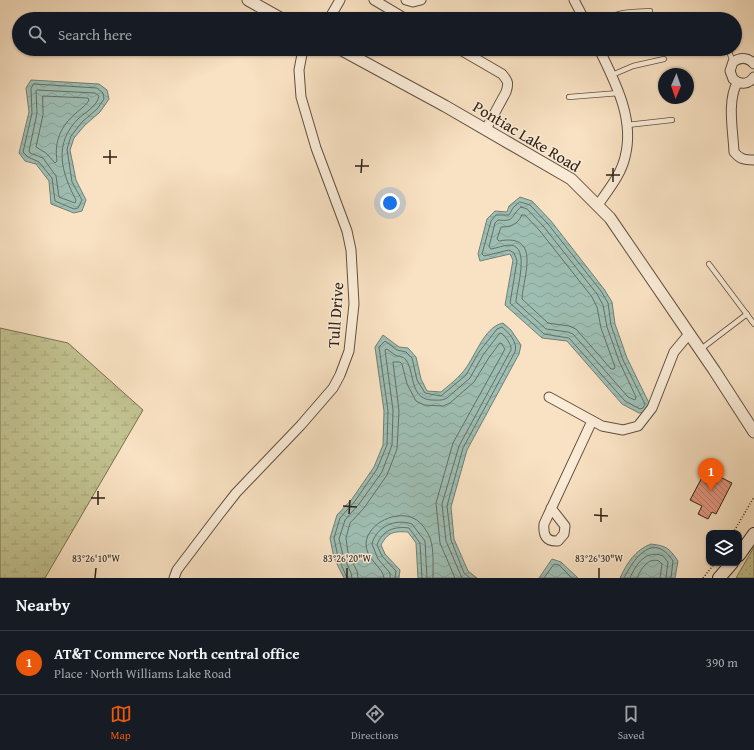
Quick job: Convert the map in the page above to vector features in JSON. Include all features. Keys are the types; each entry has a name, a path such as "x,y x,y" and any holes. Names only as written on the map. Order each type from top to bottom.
{"main road":[{"path":"742,551 754,534"},
{"path":"719,578 729,566"}],"street":[{"path":"248,0 269,12"},
{"path":"333,12 340,0"},
{"path":"374,0 394,12"},
{"path":"406,0 413,2 421,0"},
{"path":"574,0 580,12"},
{"name":"Tull Drive","path":"174,578 177,570 236,494 301,425 333,388 340,375 349,351 354,304 351,250 348,231 316,148 301,97 299,70 302,56"},
{"name":"Pontiac Lake Road","path":"353,56 486,129 571,179 610,218 656,284 754,432"},
{"path":"471,56 502,74 509,85 486,129"},
{"path":"598,205 618,174 625,158 627,144 627,125 625,113 612,75 602,56"},
{"path":"754,64 746,58 741,58 733,62 730,75 737,83 745,84 754,78"},
{"path":"737,83 732,100 734,152 740,158 745,160 754,160"},
{"path":"549,397 602,426 622,430 638,426 652,408 674,352 689,334"},
{"path":"551,508 592,421"}],"lane":[{"path":"636,12 650,11"},
{"path":"731,56 733,62"},
{"path":"612,75 633,66 664,59"},
{"path":"569,97 619,93"},
{"path":"627,125 672,120"},
{"path":"709,264 754,324"},
{"path":"700,350 747,314"}],"path":[{"path":"735,530 754,497"},
{"path":"703,578 713,566"}],"green space":[{"path":"0,328 68,343 143,410 45,578 0,578"},
{"path":"754,547 754,578 736,578"}],"water":[{"path":"31,80 99,84 107,90 109,99 100,112 85,125 74,138 70,150 76,180 86,200 82,211 74,213 51,204 49,181 36,164 25,161 19,153 29,112 26,88"},
{"path":"520,197 532,201 551,221 604,289 612,302 615,324 627,358 650,405 646,412 639,413 622,404 567,341 542,338 505,305 513,260 510,254 480,261 478,254 487,219 495,211 507,212 509,206"},
{"path":"503,323 511,330 521,345 519,354 467,450 451,507 454,539 468,571 477,578 418,578 416,543 408,532 395,532 386,537 381,545 385,554 400,570 399,578 344,578 334,558 330,538 337,515 352,499 374,467 383,445 384,411 375,347 383,335 399,347 408,348 416,357 421,379 427,391 441,392 455,381 467,367 480,344 490,331"},
{"path":"651,544 667,548 678,561 675,578 620,578 636,553"},
{"path":"552,559 561,562 578,578 539,578"}],"building":[{"path":"706,470 732,483 716,514 712,512 708,519 698,514 702,506 690,500"}],"place":[{"name":"AT&T Commerce North central office","path":"711,491"}]}
